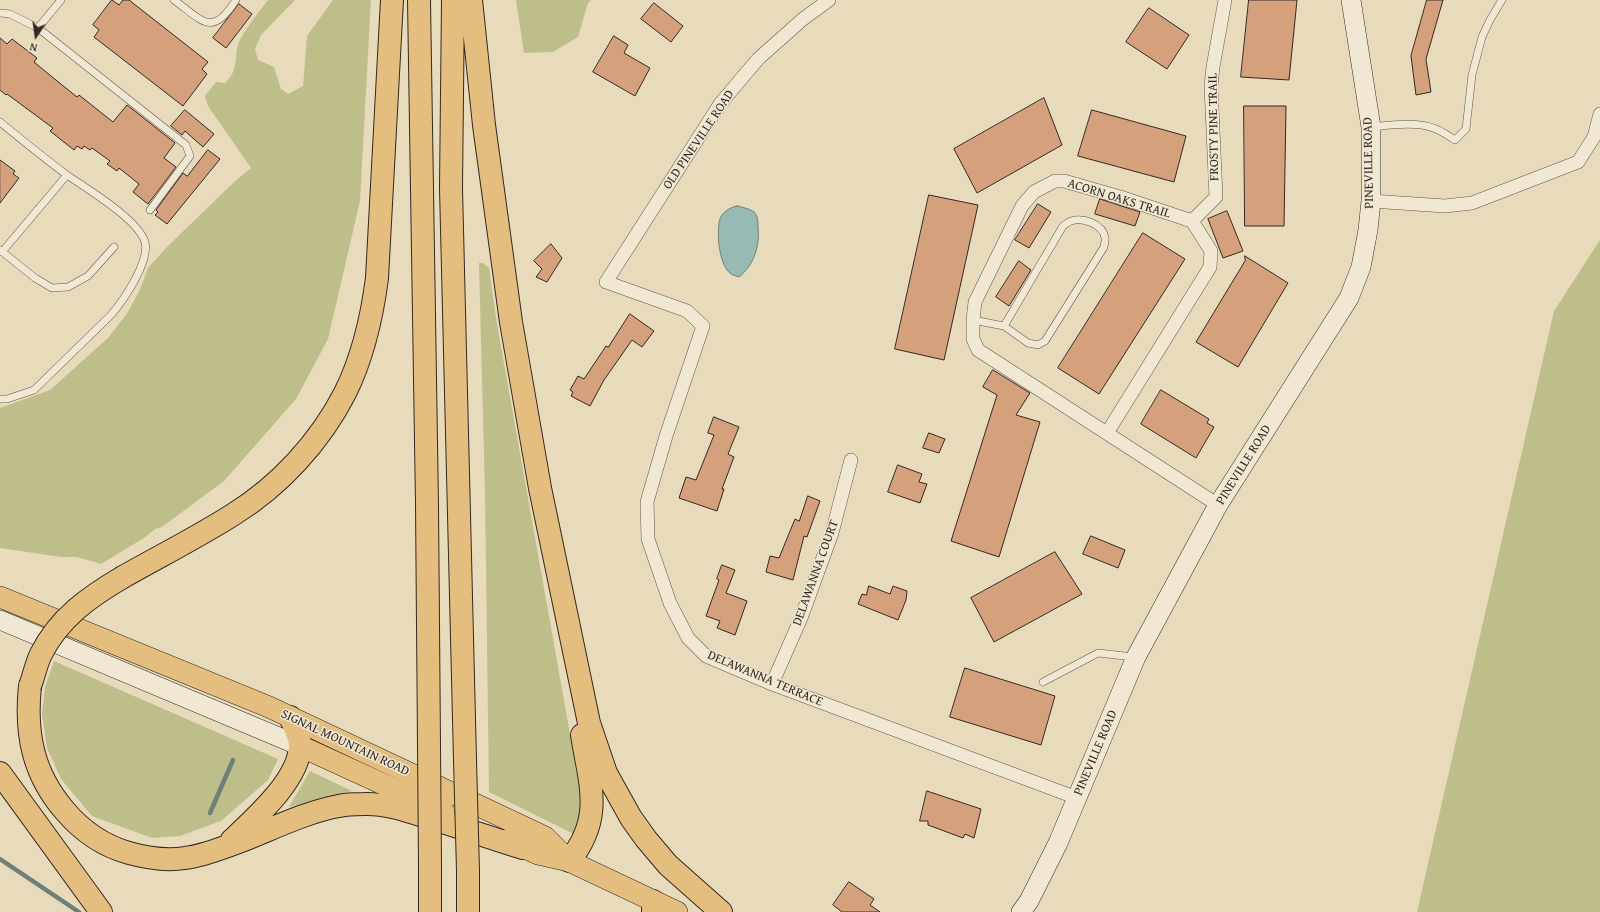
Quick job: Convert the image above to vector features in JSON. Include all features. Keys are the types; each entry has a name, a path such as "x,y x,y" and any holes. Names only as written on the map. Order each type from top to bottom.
{"highway":[{"path":"392,0 376,285 373,308 367,331 345,392 335,411 317,438 274,484 234,514 97,592 76,608 54,632 41,655 30,686 28,707 29,734 35,761 43,779 54,799 72,819 94,838 118,850 143,857 166,859 185,858 205,854 311,814 339,806 366,804 397,808 523,848"},
{"path":"419,0 427,504 430,912"},
{"path":"453,0 451,188 468,912"},
{"path":"471,0 484,125 510,314 525,405 557,571 589,724 606,772 628,812 646,839 668,865 721,912"},
{"path":"557,571 592,798 592,811 586,834 569,861"},
{"path":"226,847 266,807 280,790 296,762 300,746 298,735 290,717"},
{"path":"0,773 101,912"}],"main road":[{"name":"PINEVILLE ROAD","path":"1021,912 1029,901 1058,843 1136,657 1218,505 1349,298 1362,267 1371,201 1371,128 1351,0"},
{"name":"SIGNAL MOUNTAIN ROAD","path":"0,597 290,717 545,837 569,861"},
{"name":"SIGNAL MOUNTAIN ROAD","path":"0,620 300,746 523,848 538,854 569,861 653,906 677,912"}],"street":[{"name":"OLD PINEVILLE ROAD","path":"606,282 720,104 758,59 803,19 829,0"},
{"name":"FROSTY PINE TRAIL","path":"1192,221 1216,197 1211,86 1225,0"},
{"path":"1371,201 1445,206 1472,203 1578,162 1594,137 1600,114"},
{"name":"ACORN OAKS TRAIL","path":"1192,221 1094,189 1064,181 1055,181 1034,192 1022,206 975,302 973,339 978,350 1218,505"},
{"path":"1107,433 1210,267 1211,252 1192,221"},
{"name":"DELAWANNA TERRACE","path":"606,282 687,311 703,326 666,436 647,502 648,539 670,603 688,638 706,656 772,684 1077,798"},
{"name":"DELAWANNA COURT","path":"772,684 801,618 832,533 851,460"}],"lane":[{"path":"38,28 61,0"},
{"path":"174,0 203,21 211,23 217,22 222,18 236,0"},
{"path":"1371,128 1392,125 1415,125 1435,128 1455,140 1466,128 1472,75 1482,37 1502,0"},
{"path":"0,13 10,14 38,28 186,145 190,156 150,210"},
{"path":"0,122 134,225 145,243 144,254 136,278 121,303 110,315 34,390 7,399 0,399"},
{"path":"68,175 1,251 35,278 52,288 68,287 88,276 114,247"},
{"path":"973,320 1004,326 1028,343 1038,345 1045,341 1104,247 1106,238 1102,229 1082,220 1071,221 1063,226 1004,326"},
{"path":"1043,682 1098,653 1136,657"}],"green space":[{"path":"268,0 295,0 261,35 255,49 258,60 274,67 281,89 288,94 303,86 307,36 333,0 371,0 360,201 328,339 296,399 224,481 162,527 155,529 144,538 101,564 77,557 61,557 0,548 0,408 50,390 108,338 128,312 141,287 148,268 168,246 233,183 251,168 208,106 205,96 216,82 225,83 230,78 235,67 238,44 250,23"},
{"path":"516,0 591,0 588,3 578,37 553,52 524,53"},
{"path":"1600,240 1600,912 1417,912 1554,311"},
{"path":"479,263 483,263 489,268 497,324 583,807 578,836 489,792 485,494"},
{"path":"54,661 278,759 268,780 221,821 180,836 152,838 92,816 61,779 47,748 42,714 45,687"},
{"path":"310,771 352,791 289,807"}],"water":[{"path":"737,206 754,212 758,219 758,241 755,255 749,267 739,277 731,274 723,263 719,248 718,231 721,216 727,210"}],"building":[{"path":"112,0 119,5 123,0 129,0 208,62 202,69 207,74 183,106 94,37 99,30 93,25"},
{"path":"1249,0 1297,0 1289,80 1241,77"},
{"path":"1427,0 1443,0 1426,59 1431,92 1416,95 1411,56"},
{"path":"654,3 683,26 671,42 641,19"},
{"path":"239,4 252,14 226,48 213,38"},
{"path":"1149,8 1189,35 1167,69 1126,42"},
{"path":"614,36 628,45 624,53 650,68 635,96 593,72"},
{"path":"0,38 7,44 12,39 37,58 34,62 51,76 77,97 79,95 113,122 127,105 175,143 164,158 176,167 148,204 133,192 139,184 119,168 117,171 107,164 110,161 92,148 90,150 84,146 82,149 77,146 74,150 50,131 53,128 0,90"},
{"path":"1044,98 1062,145 977,193 954,149"},
{"path":"1244,106 1286,106 1284,226 1245,226"},
{"path":"185,110 214,134 203,147 185,131 182,135 171,126"},
{"path":"1092,110 1186,136 1174,182 1078,156"},
{"path":"208,150 220,159 167,224 155,215 158,212 156,210 183,173 187,176"},
{"path":"0,160 15,171 13,174 19,178 0,203"},
{"path":"929,195 978,205 944,360 895,349"},
{"path":"1100,199 1140,212 1135,226 1095,214"},
{"path":"1038,204 1051,212 1029,248 1015,240"},
{"path":"1227,211 1243,251 1223,258 1208,219"},
{"path":"1143,233 1185,259 1099,394 1058,368"},
{"path":"551,244 562,258 547,282 536,277 542,269 534,261"},
{"path":"1245,256 1288,283 1238,367 1196,342 1245,261"},
{"path":"1019,261 1031,270 1009,306 996,297"},
{"path":"630,314 654,331 642,347 632,340 604,380 590,406 571,396 573,392 570,390 578,376 584,379"},
{"path":"993,370 1030,393 1016,415 1040,422 999,557 951,541 997,395 983,387"},
{"path":"1161,390 1209,419 1207,423 1214,427 1196,458 1141,424"},
{"path":"714,417 739,427 728,454 734,457 722,489 724,489 717,511 679,498 686,477 696,480 714,435 708,433"},
{"path":"929,433 945,439 939,453 923,448"},
{"path":"898,465 922,474 919,482 927,484 920,503 888,492"},
{"path":"808,496 820,501 807,537 804,536 793,580 766,572 770,556 779,558 795,519 799,521"},
{"path":"1091,536 1125,550 1118,568 1083,554"},
{"path":"1055,552 1082,594 994,642 971,598"},
{"path":"722,565 735,570 726,593 747,601 735,635 717,628 720,621 706,616 719,580 717,579"},
{"path":"869,586 890,594 893,586 907,591 906,600 898,620 858,604 862,594 866,595"},
{"path":"965,668 1055,696 1041,745 950,717"},
{"path":"927,791 981,809 974,838 965,834 963,838 928,825 928,821 920,821"},
{"path":"849,882 874,899 870,905 880,912 842,912 833,905"}],"waterway":[{"path":"210,813 233,760"},
{"path":"0,859 79,912"}]}
